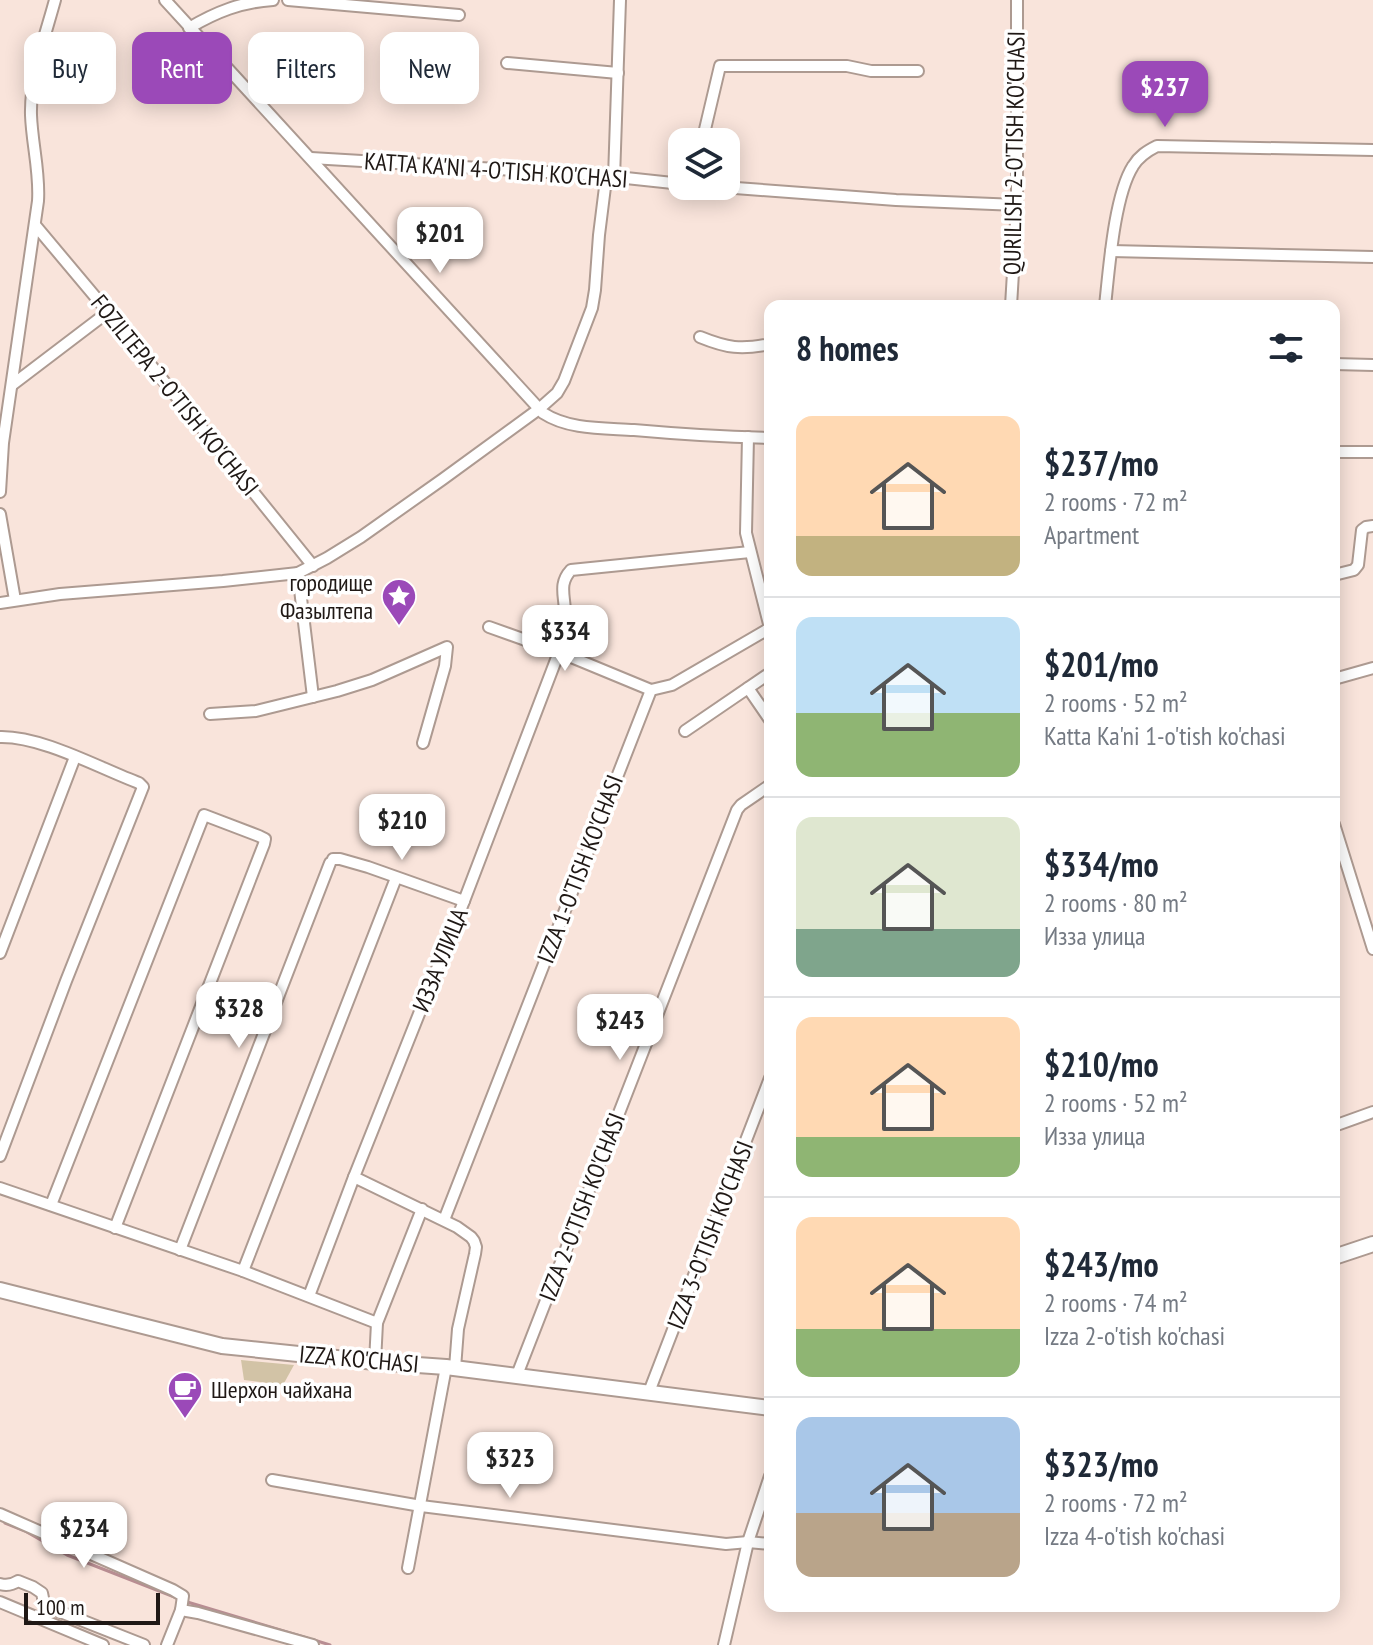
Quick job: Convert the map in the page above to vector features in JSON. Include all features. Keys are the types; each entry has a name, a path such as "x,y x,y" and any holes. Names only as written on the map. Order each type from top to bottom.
{"main road":[{"path":"1340,1255 1373,1244"},
{"name":"IZZA KO'CHASI","path":"0,1290 210,1344 451,1367 764,1407"}],"street":[{"path":"0,492 3,443 39,185 31,101 55,0"},
{"path":"165,0 539,409 554,419 582,426 764,438"},
{"path":"189,28 228,8 252,1 273,0"},
{"path":"288,0 459,15"},
{"path":"0,603 60,594 298,573 373,528 557,393 592,308 605,187 614,178 620,0"},
{"name":"QURILISH 2-O'TISH KO'CHASI","path":"1011,300 1017,205 1017,0"},
{"path":"507,63 618,73"},
{"path":"705,128 720,66 847,66 871,71 918,71"},
{"path":"1106,300 1121,198 1133,165 1144,153 1157,146 1373,150"},
{"name":"KATTA KA'NI 4-O'TISH KO'CHASI","path":"311,158 598,175 668,183"},
{"path":"740,188 1017,205"},
{"name":"FOZILTEPA 2-O'TISH KO'CHASI","path":"35,225 313,566"},
{"path":"1111,251 1373,257"},
{"path":"12,385 108,312"},
{"path":"700,337 731,348 764,345"},
{"path":"1340,364 1373,365"},
{"path":"748,437 746,533 764,605"},
{"path":"1340,452 1373,452"},
{"path":"0,514 15,600"},
{"path":"1340,574 1354,570 1358,565 1362,530 1373,526"},
{"name":"ИЗЗА УЛИЦА","path":"309,1296 559,652 566,615 562,584 566,576 571,570 750,552"},
{"path":"298,573 313,697"},
{"path":"489,627 651,690 672,685 764,631"},
{"path":"210,714 256,711 313,697 372,680 447,647 445,666 423,743"},
{"path":"1340,677 1373,668"},
{"path":"685,731 764,677"},
{"path":"748,688 764,711"},
{"name":"IZZA 1-O'TISH KO'CHASI","path":"444,1220 651,690"},
{"path":"0,737 23,738 143,787 0,1156"},
{"path":"0,953 75,757"},
{"name":"IZZA 2-O'TISH KO'CHASI","path":"517,1375 737,810 764,789"},
{"path":"51,1205 204,815 259,836 265,839 264,844 115,1228"},
{"path":"1340,843 1373,949"},
{"path":"180,1250 332,861 368,867 464,901"},
{"path":"243,1271 396,878"},
{"name":"IZZA 3-O'TISH KO'CHASI","path":"649,1392 764,1094"},
{"path":"1340,1124 1373,1112"},
{"path":"354,1177 444,1220 471,1237 476,1247 408,1568"},
{"path":"0,1188 243,1271 377,1323"},
{"path":"375,1362 377,1323 422,1209"},
{"path":"272,1480 421,1506 726,1544 764,1543"},
{"path":"725,1641 748,1542 764,1494"},
{"path":"0,1514 183,1596 182,1610 167,1645"},
{"path":"0,1584 18,1581 33,1587 42,1593 48,1607 144,1645"},
{"path":"0,1602 103,1645"},
{"path":"182,1610 313,1645"}],"shaded area":[{"path":"241,1360 294,1365 283,1385 244,1380"}],"waterway":[{"path":"5,1523 67,1555 177,1598"},
{"path":"184,1601 307,1638"},
{"path":"314,1640 330,1645"}],"place":[{"name":"городище Фазылтепа","path":"399,627"},
{"name":"Шерхон чайхана","path":"185,1420"}]}
